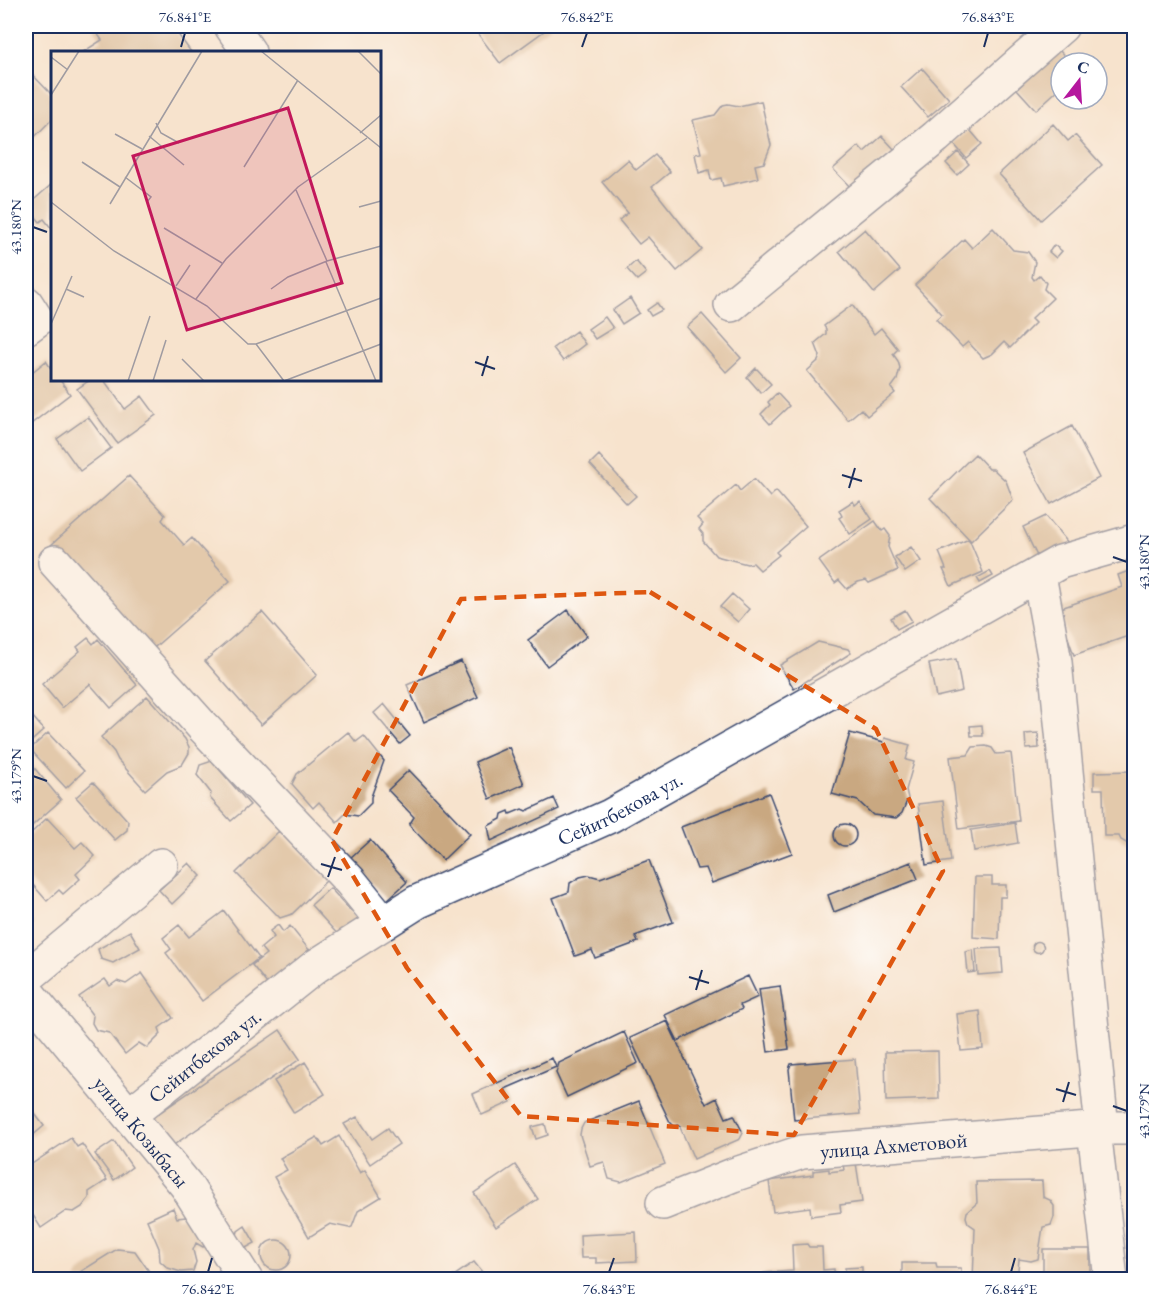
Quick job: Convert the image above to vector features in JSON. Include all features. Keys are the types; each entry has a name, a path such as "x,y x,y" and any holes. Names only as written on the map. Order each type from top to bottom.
{"street":[{"path":"231,26 248,51"},
{"path":"731,305 936,137 1062,26"},
{"path":"26,303 38,320 26,328"},
{"name":"Сейитбекова ул.","path":"129,1115 316,966 417,902 610,816 1060,562 1134,541"},
{"path":"55,562 203,727 350,881 384,923"},
{"path":"1039,575 1055,662 1111,1280"},
{"path":"26,978 161,865"},
{"name":"улица Козыбасы","path":"26,991 186,1185 246,1280"},
{"name":"улица Ахметовой","path":"663,1203 733,1175 802,1152 1098,1128 1134,1128"}],"highlighted area":[{"path":"650,592 876,729 943,871 794,1135 521,1116 407,968 332,840 461,599"}],"building":[{"path":"99,26 172,26 190,51 85,51 102,40 94,29"},
{"path":"472,26 551,26 500,63"},
{"path":"959,26 980,26 961,31"},
{"path":"1049,59 1049,98 1036,110 1017,89"},
{"path":"26,68 51,94 51,120 26,146"},
{"path":"922,68 949,99 928,117 901,87"},
{"path":"761,101 771,145 764,163 755,165 758,178 723,186 721,178 711,180 709,170 699,173 695,154 701,153 693,120 715,115 723,105 739,106"},
{"path":"1053,124 1068,141 1075,135 1102,165 1041,220 999,174"},
{"path":"970,130 982,144 966,158 953,143"},
{"path":"882,136 895,150 852,189 833,169 859,146 864,152"},
{"path":"958,152 969,164 957,175 946,163"},
{"path":"655,155 670,172 652,187 702,250 677,271 648,237 639,244 619,220 628,213 602,182 628,160 636,170"},
{"path":"51,185 51,228 44,219 40,222 27,206"},
{"path":"993,228 1013,250 1028,252 1035,262 1032,277 1034,280 1040,275 1046,283 1044,289 1053,298 1031,319 1035,323 1010,348 1004,342 992,354 983,358 968,342 962,347 936,319 942,314 915,285 964,239 972,248"},
{"path":"865,229 900,270 874,293 839,251"},
{"path":"1054,245 1062,251 1056,258 1049,252"},
{"path":"636,261 646,273 637,280 627,269"},
{"path":"630,298 639,313 622,324 613,310"},
{"path":"657,303 662,310 651,316 647,310"},
{"path":"852,305 874,334 881,328 898,349 893,354 900,368 897,380 891,388 895,393 867,416 861,409 848,420 807,371 820,356 815,343 826,334 824,326"},
{"path":"702,314 741,358 726,372 687,327"},
{"path":"605,317 613,328 595,339 588,329"},
{"path":"576,331 585,344 563,361 553,348"},
{"path":"46,361 51,368 51,381 61,381 70,394 27,427 26,424 26,377"},
{"path":"756,368 771,384 761,393 747,377"},
{"path":"89,381 105,381 125,409 142,396 156,415 117,443 77,389"},
{"path":"777,393 789,406 770,424 761,414"},
{"path":"88,417 111,448 80,471 57,439"},
{"path":"1072,426 1099,478 1051,504 1023,453"},
{"path":"975,454 989,469 993,469 1006,481 1013,500 971,541 930,498"},
{"path":"599,455 636,496 627,504 590,464"},
{"path":"129,476 165,515 162,520 184,545 192,538 230,581 148,653 51,545"},
{"path":"754,479 770,497 776,491 806,526 776,552 779,555 760,570 753,563 747,564 716,556 703,541 703,534 699,529 703,524 697,518 736,485 740,491"},
{"path":"853,501 855,505 860,501 872,519 850,534 839,518 842,516 839,510"},
{"path":"1046,516 1069,544 1038,558 1023,527"},
{"path":"875,521 882,531 885,529 890,536 888,547 898,570 869,583 866,580 858,582 847,589 839,580 835,583 819,561"},
{"path":"969,539 983,572 951,586 943,569 946,569 939,552"},
{"path":"911,547 921,561 905,572 895,557"},
{"path":"1134,569 1134,634 1074,655 1058,609 1122,587 1118,575"},
{"path":"990,571 993,576 980,583 977,578"},
{"path":"732,594 749,609 738,622 720,607"},
{"path":"568,610 587,636 547,666 528,640"},
{"path":"905,610 912,621 897,629 891,618"},
{"path":"262,612 317,675 261,725 205,661"},
{"path":"88,638 93,644 98,639 137,685 111,708 90,684 62,708 42,684 80,651 77,647"},
{"path":"818,642 848,649 851,653 794,689 780,665"},
{"path":"956,659 962,691 936,697 929,664"},
{"path":"461,661 478,697 424,722 407,685"},
{"path":"147,696 185,739 189,753 182,765 167,771 145,790 101,737"},
{"path":"384,704 410,736 400,744 374,713"},
{"path":"26,709 44,730 26,746"},
{"path":"982,725 983,736 971,736 970,726"},
{"path":"348,732 356,742 364,736 384,761 371,803 358,816 345,814 337,822 319,802 313,808 292,784 297,774"},
{"path":"48,733 84,771 66,788 30,749"},
{"path":"850,733 884,742 885,738 910,745 906,760 914,762 906,790 908,798 902,813 896,818 873,815 858,801 832,794"},
{"path":"1038,733 1039,748 1026,749 1025,734"},
{"path":"509,747 524,784 490,799 475,762"},
{"path":"973,747 992,748 996,754 1011,753 1019,821 959,829 950,757 968,755"},
{"path":"26,758 61,800 26,831"},
{"path":"212,761 250,805 231,821 210,798 211,793 197,775 200,765"},
{"path":"409,770 470,834 443,860 409,825 414,817 388,790"},
{"path":"1134,771 1134,843 1128,844 1119,836 1104,836 1103,789 1094,789 1094,772"},
{"path":"93,782 128,821 127,830 115,840 76,797"},
{"path":"769,793 792,853 712,883 706,868 697,869 681,827"},
{"path":"554,798 559,809 491,841 488,826 501,819 502,814 509,811 510,814 522,809 526,811"},
{"path":"943,801 951,861 926,865 918,804"},
{"path":"47,818 75,848 82,842 95,856 76,874 80,879 63,894 59,890 47,901 26,877 26,838"},
{"path":"1015,823 1018,843 974,851 971,830"},
{"path":"845,824 855,831 856,835 849,845 845,846 835,839 834,835 841,825"},
{"path":"279,831 327,880 292,914 280,918 236,873"},
{"path":"370,840 407,882 387,900 350,858"},
{"path":"649,860 673,922 635,936 638,942 595,958 592,950 575,956 553,898 569,892 570,883 580,877 589,875 600,878"},
{"path":"911,862 918,879 834,912 828,895"},
{"path":"189,863 201,876 172,904 159,890"},
{"path":"975,877 992,877 992,885 1006,885 1006,897 1000,897 999,939 973,937"},
{"path":"330,888 360,921 341,938 311,905"},
{"path":"224,911 259,958 202,1001 166,953 171,949 163,938 179,925 189,937"},
{"path":"26,914 34,924 26,931"},
{"path":"278,925 283,932 290,926 314,956 271,989 252,965 266,954 261,948 274,937 270,931"},
{"path":"130,931 140,948 113,963 101,959 98,949"},
{"path":"1038,942 1042,943 1042,951 1038,952 1034,951 1033,947 1034,943"},
{"path":"1001,948 1003,973 978,975 976,949"},
{"path":"973,950 975,972 968,973 966,952"},
{"path":"142,973 173,1018 159,1028 161,1034 147,1048 139,1043 125,1054 109,1033 96,1030 92,1023 93,1016 79,997 105,979 110,986 117,981 126,984"},
{"path":"748,976 758,997 740,1005 742,1009 678,1041 665,1015"},
{"path":"780,986 789,1049 768,1052 759,989"},
{"path":"980,1011 983,1049 961,1051 957,1014"},
{"path":"667,1021 706,1104 717,1098 726,1118 734,1115 743,1133 740,1139 694,1159 679,1125 674,1126 670,1122 630,1038"},
{"path":"280,1030 300,1059 172,1146 152,1118"},
{"path":"624,1032 638,1063 567,1097 556,1073 559,1063"},
{"path":"938,1051 939,1099 886,1101 885,1052"},
{"path":"552,1058 556,1067 505,1089 511,1102 482,1115 473,1094"},
{"path":"855,1059 860,1114 794,1120 789,1069 791,1064"},
{"path":"305,1062 325,1094 294,1113 274,1081"},
{"path":"639,1101 665,1164 621,1182 609,1179 604,1162 590,1166 580,1135 581,1129 584,1123"},
{"path":"26,1102 44,1126 32,1136 26,1132"},
{"path":"357,1117 372,1139 388,1128 399,1144 370,1164 344,1124"},
{"path":"545,1124 548,1135 536,1139 532,1127"},
{"path":"339,1136 360,1173 365,1170 381,1197 358,1211 352,1227 330,1224 309,1237 274,1177 287,1170 280,1158 317,1137 323,1146"},
{"path":"71,1138 77,1147 82,1144 107,1180 89,1192 89,1198 82,1207 74,1212 66,1211 41,1228 26,1204 26,1168"},
{"path":"114,1141 132,1167 114,1180 95,1154"},
{"path":"856,1163 862,1202 840,1205 841,1212 811,1216 810,1207 773,1212 769,1181 813,1175 813,1171 844,1170 843,1164"},
{"path":"515,1165 538,1199 496,1227 474,1193"},
{"path":"1042,1181 1043,1197 1050,1200 1054,1206 1054,1217 1051,1225 1043,1227 1038,1259 1031,1261 1019,1259 1017,1280 973,1280 975,1228 968,1223 966,1217 967,1212 977,1203 976,1182"},
{"path":"173,1208 177,1218 186,1217 199,1228 209,1242 203,1247 196,1243 193,1250 196,1262 193,1271 181,1272 168,1268 160,1261 159,1248 147,1220"},
{"path":"245,1226 255,1243 244,1249 237,1235 238,1231"},
{"path":"636,1232 637,1261 596,1263 596,1258 581,1258 580,1235"},
{"path":"276,1240 287,1244 291,1255 287,1266 276,1270 265,1266 261,1255 265,1244"},
{"path":"807,1244 809,1247 822,1247 823,1270 834,1269 835,1280 765,1280 764,1273 793,1271 792,1245"},
{"path":"117,1249 135,1251 155,1280 76,1280 80,1272"},
{"path":"1043,1249 1090,1249 1090,1280 1043,1280"},
{"path":"474,1262 482,1272 471,1280 448,1280"},
{"path":"902,1263 936,1263 937,1268 961,1268 961,1280 902,1280"},
{"path":"862,1267 862,1280 845,1280 845,1268"}]}
